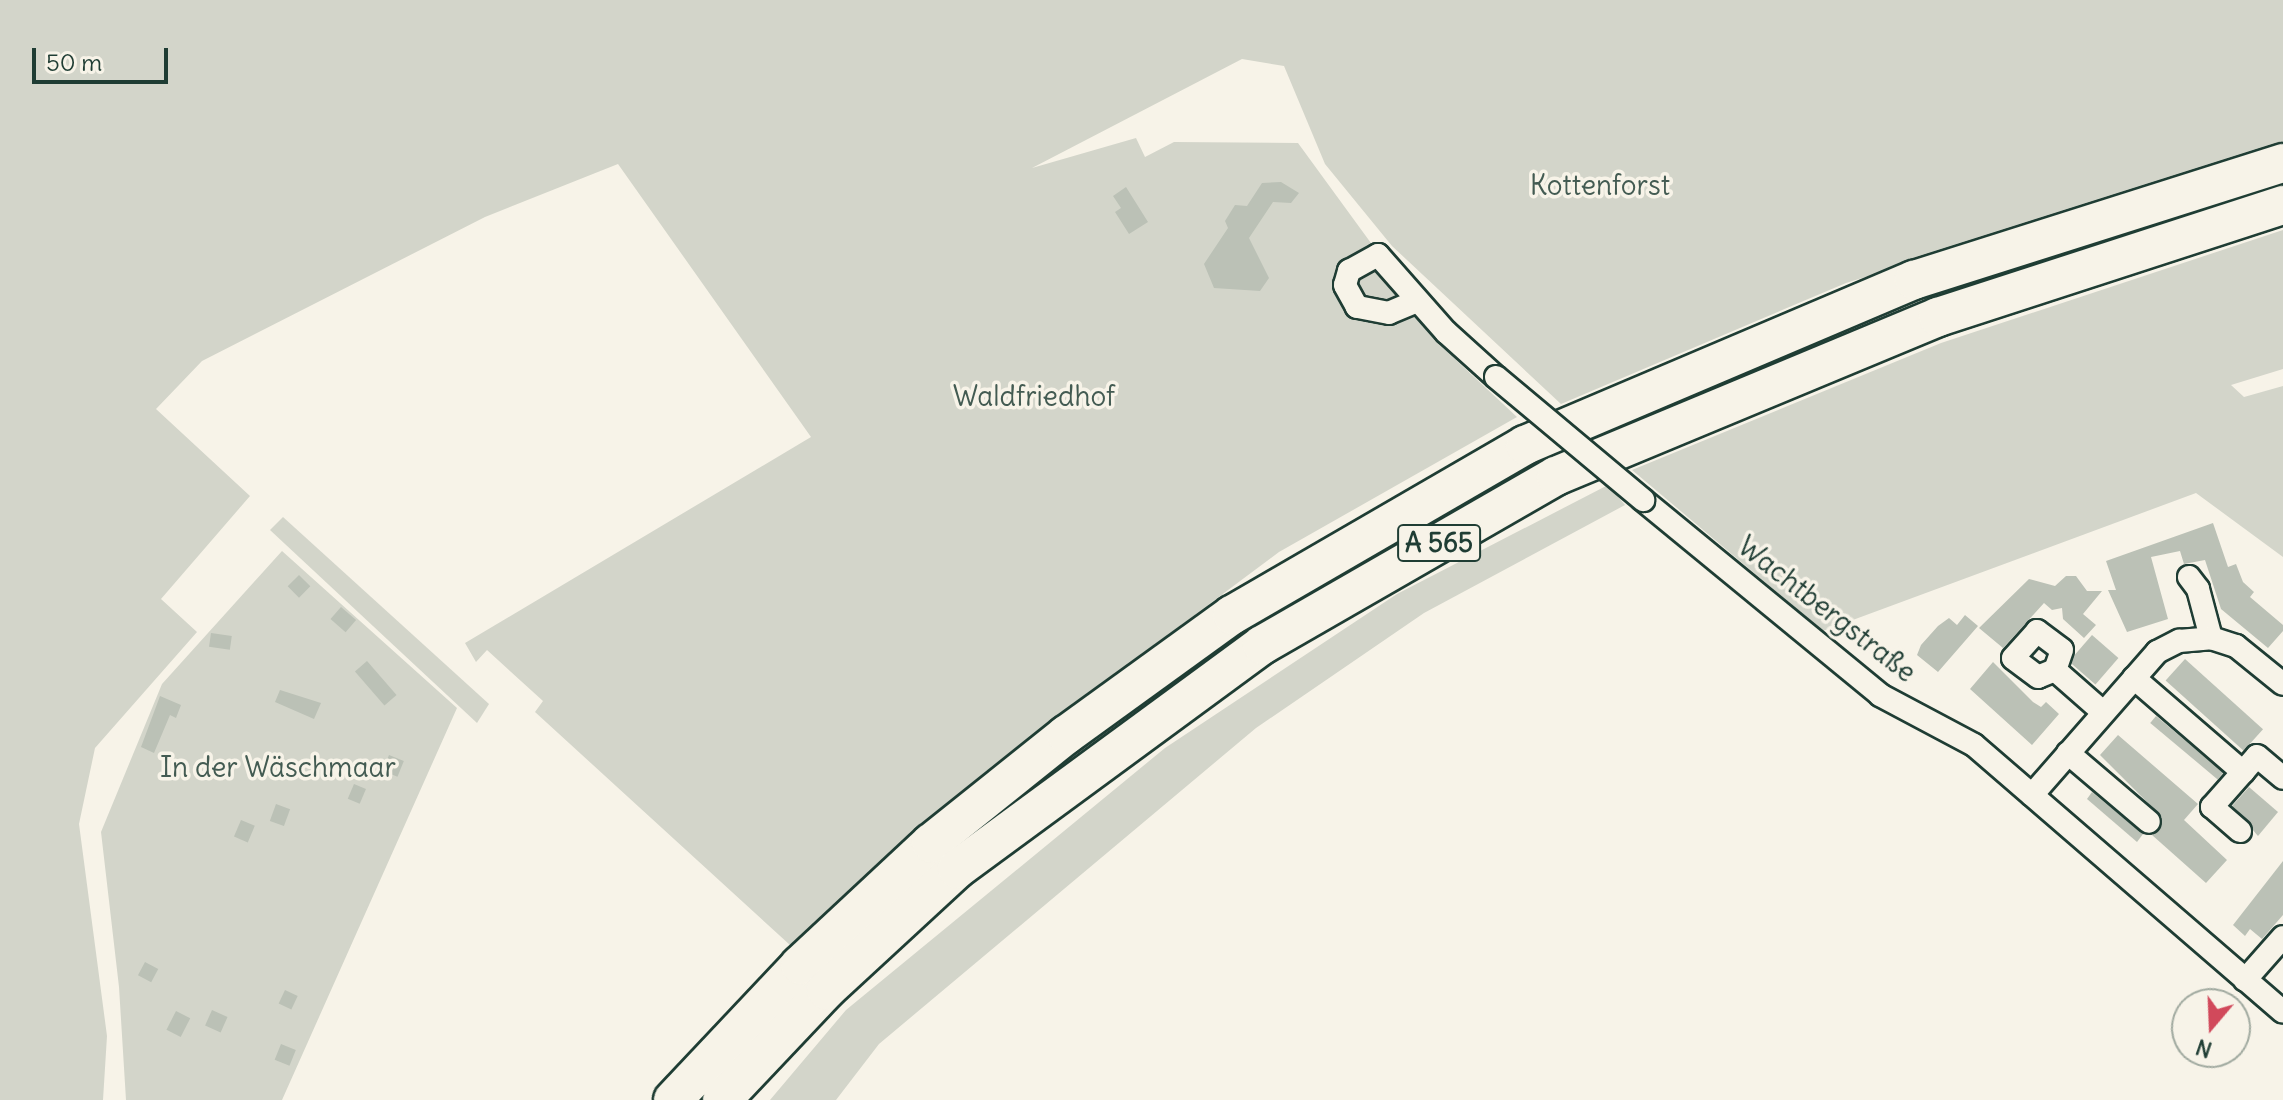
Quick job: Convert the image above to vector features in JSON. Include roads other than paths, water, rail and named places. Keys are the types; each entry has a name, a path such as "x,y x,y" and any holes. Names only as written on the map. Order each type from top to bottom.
{"highway":[{"name":"A 565","path":"673,1100 800,965 931,843 1066,735 1232,615 1540,439 1914,280 2283,163"},
{"name":"A 565","path":"722,1100 826,990 957,869 1262,645 1369,583 1556,476 1923,323 2283,205"}],"street":[{"name":"Wachtbergstraße","path":"1417,301 1496,377 1880,695 1974,745 2283,1012"},
{"path":"2189,577 2198,589 2211,638"},
{"path":"2032,795 2157,652 2179,641 2211,638 2236,646 2283,684"},
{"path":"2055,670 2103,712"},
{"path":"2134,678 2243,772"},
{"path":"2068,753 2149,822"},
{"path":"2240,831 2212,807 2257,756 2283,778"},
{"path":"2245,980 2283,937"}],"park label":[{"name":"Kottenforst","path":"1600,185"},
{"name":"Waldfriedhof","path":"1034,396"},
{"name":"In der Wäschmaar","path":"278,767"}]}
